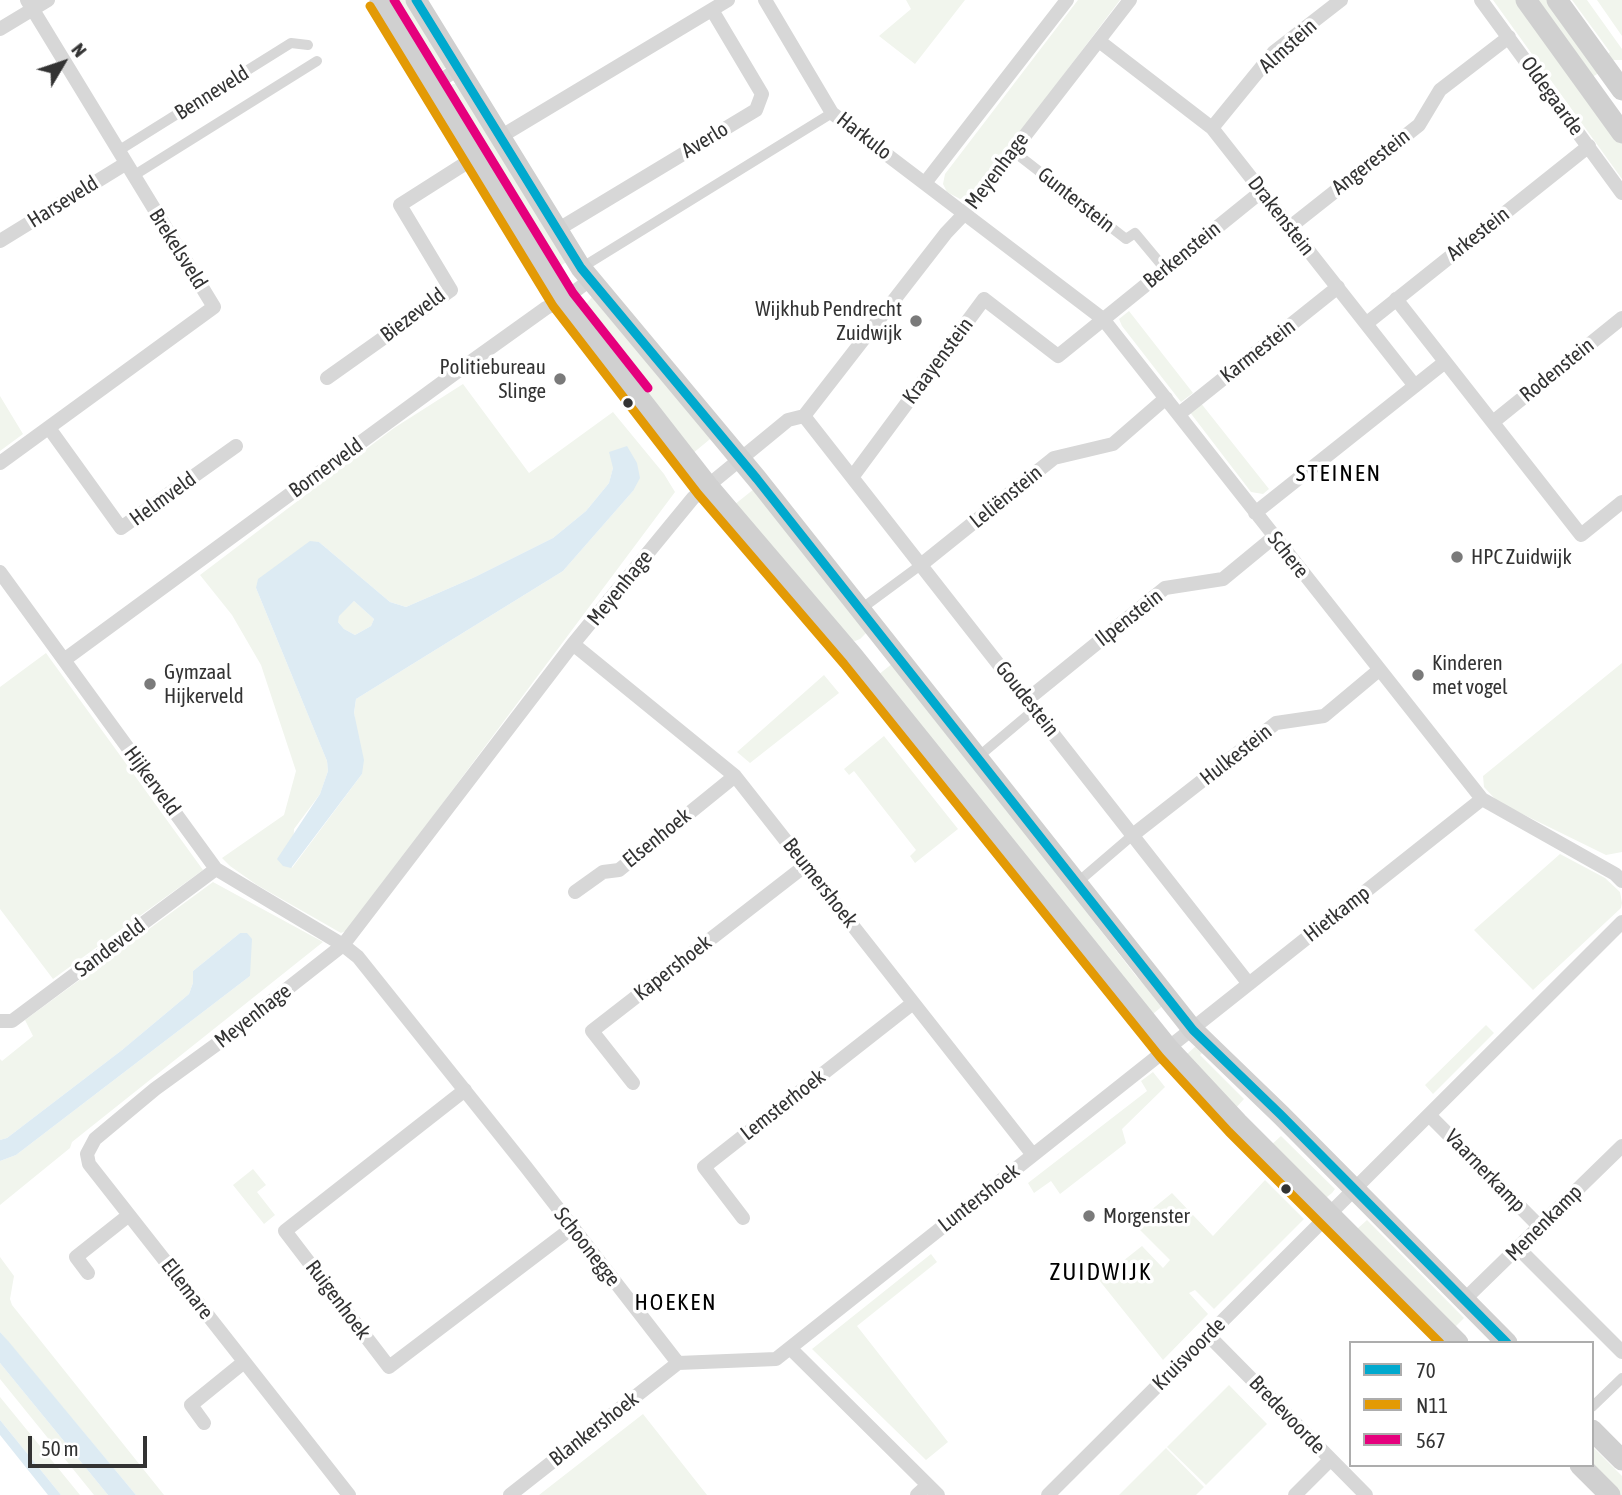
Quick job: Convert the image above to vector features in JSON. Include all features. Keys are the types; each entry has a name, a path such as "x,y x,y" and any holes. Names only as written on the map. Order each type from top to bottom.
{"main road":[{"path":"380,0 563,299 708,486 853,656 1169,1049 1238,1123 1456,1341"},
{"path":"415,0 556,230 586,274 861,609 1193,1030 1505,1341"},
{"name":"Oldegaarde","path":"1526,0 1622,132"},
{"path":"1558,0 1622,90"},
{"path":"853,656 881,634"},
{"path":"1594,1432 1622,1460"},
{"path":"1582,1467 1610,1495"}],"street":[{"path":"0,29 30,5 48,0"},
{"path":"500,137 728,0"},
{"name":"Harkulo","path":"765,0 832,113 965,213"},
{"path":"925,183 1067,0"},
{"name":"Meyenhage","path":"87,1154 95,1139 155,1088 344,945 573,645 694,498 788,421 804,416 1130,0"},
{"name":"Almstein","path":"1212,128 1274,52 1341,0"},
{"name":"Oldegaarde","path":"1482,0 1622,193"},
{"name":"Brekelsveld","path":"0,463 214,307 30,5"},
{"name":"Averlo","path":"556,230 756,110 762,94 712,10"},
{"name":"Angerestein","path":"1290,227 1419,125 1440,90 1509,37"},
{"name":"Drakenstein","path":"1099,41 1212,128 1415,386"},
{"name":"Benneveld","path":"125,164 291,43 308,45"},
{"name":"Benneveld","path":"125,164 317,61"},
{"path":"432,86 458,69"},
{"path":"586,274 832,113"},
{"name":"Arkestein","path":"1367,323 1589,146"},
{"name":"Gunterstein","path":"1013,151 1126,239 1135,233 1165,269"},
{"name":"Biezeveld","path":"327,378 451,290 400,205 477,156"},
{"name":"Harseveld","path":"0,241 125,164"},
{"name":"Berkenstein","path":"1103,319 1262,191"},
{"name":"Schere","path":"965,213 1103,319 1482,799 1620,874"},
{"name":"Bornerveld","path":"64,660 480,355 563,299 586,274"},
{"name":"Karmestein","path":"1179,414 1338,287"},
{"name":"Kraayenstein","path":"853,476 984,299 1058,356 1103,319"},
{"path":"1396,299 1581,535 1622,502"},
{"name":"Rodenstein","path":"1493,422 1622,317"},
{"path":"1255,513 1446,362"},
{"name":"Leliënstein","path":"922,564 1055,458 1113,444 1166,398"},
{"name":"Goudestein","path":"804,416 1249,984"},
{"name":"Helmveld","path":"49,428 121,528 236,446"},
{"name":"Ilpenstein","path":"1032,704 1165,588 1223,579 1273,537"},
{"path":"861,609 922,564"},
{"name":"Hijkerveld","path":"0,572 216,869 344,945"},
{"name":"Beumershoek","path":"573,645 735,776 1033,1156"},
{"name":"Hulkestein","path":"1134,834 1276,723 1324,716 1379,670"},
{"path":"978,757 1032,704"},
{"name":"Elsenhoek","path":"575,891 603,872 619,870 735,776"},
{"name":"Hietkamp","path":"1193,1030 1482,799"},
{"path":"1078,882 1134,834"},
{"name":"Kapershoek","path":"633,1083 592,1031 806,865"},
{"name":"Sandeveld","path":"0,1022 12,1021 216,869"},
{"name":"Kruisvoorde","path":"1048,1495 1622,922"},
{"name":"Schoonegge","path":"344,945 358,957 465,1090 678,1363"},
{"name":"Lemsterhoek","path":"743,1218 704,1167 913,1003"},
{"name":"Luntershoek","path":"790,1348 1193,1030"},
{"name":"Ruigenhoek","path":"465,1090 285,1231 389,1367 572,1228"},
{"name":"Vaarnerkamp","path":"1430,1115 1540,1227"},
{"name":"Menenkamp","path":"1465,1299 1622,1146"},
{"name":"Ellemare","path":"87,1154 89,1164 349,1495"},
{"path":"88,1273 76,1257 129,1215"},
{"path":"1519,1249 1622,1352"},
{"name":"Bredevoorde","path":"1208,1335 1366,1495"},
{"path":"678,1363 776,1359 790,1348 928,1492"},
{"path":"204,1423 191,1405 244,1362"},
{"name":"Blankershoek","path":"510,1495 678,1363"},
{"path":"1594,1406 1622,1378"},
{"path":"1295,1495 1330,1460"}],"shaded area":[{"path":"387,0 410,0 446,67 436,73"},
{"path":"906,0 965,0 915,64 879,36 911,9"},
{"path":"1078,0 1120,0 973,195 960,199 947,192 943,184 945,174"},
{"path":"1493,0 1520,0 1622,140 1622,179"},
{"path":"1533,0 1552,0 1599,73 1592,77"},
{"path":"1572,0 1587,0 1622,49 1622,60 1607,60 1605,56 1610,52"},
{"path":"1597,0 1622,0 1622,36"},
{"path":"453,84 458,84 568,261 552,271 446,90"},
{"path":"592,297 715,435 692,454 581,310"},
{"path":"1129,311 1193,393 1181,402 1122,326 1119,319"},
{"path":"463,384 529,473 613,412 664,474 675,492 348,930 341,933 257,885 222,858 284,815 296,771 261,665 232,615 200,575 394,428","holes":["613,468 633,491 563,571 356,699 354,713 362,774 292,868 294,829 320,794 328,771 327,761 256,588 319,542 390,602 406,607 475,577 553,538 586,511 609,483"]},
{"path":"0,396 23,434 0,451"},
{"path":"1200,402 1269,489 1263,494 1251,492 1189,411"},
{"path":"627,446 637,463 640,478 633,491 563,571 356,699 354,713 364,760 362,774 291,868 283,866 277,859 320,794 328,771 327,761 256,588 258,579 310,541 319,542 390,602 406,607 475,577 553,538 586,511 609,483 613,468 609,452","holes":["354,601 374,619 371,626 355,635 338,622 339,616"]},
{"path":"754,489 867,632 860,639 855,641 847,638 734,505"},
{"path":"354,601 374,619 371,626 355,635 338,622 338,616"},
{"path":"46,653 203,870 53,979 0,909 0,687"},
{"path":"893,663 1136,976 1165,1004 1148,1018 878,675"},
{"path":"1622,663 1622,852 1606,855 1498,802 1484,787 1483,776"},
{"path":"824,675 839,693 750,763 737,752"},
{"path":"884,736 958,829 915,863 910,856 916,850 854,771 849,775 844,769"},
{"path":"1560,854 1605,878 1620,892 1622,903 1621,908 1533,990 1474,930"},
{"path":"213,882 323,942 72,1142 70,1148 0,1205 0,1161 16,1155 250,976 240,933 193,971 189,994 122,1050 7,1138 0,1140 0,1059 2,1061 33,1036 25,1020"},
{"path":"240,933 247,933 252,939 250,976 16,1155 0,1161 0,1140 7,1138 122,1050 189,994 193,971"},
{"path":"1486,1025 1494,1033 1433,1094 1425,1085"},
{"path":"1196,1046 1205,1050 1200,1055 1244,1099 1234,1110 1187,1054"},
{"path":"1153,1072 1165,1087 1122,1129 1126,1143 1060,1194 1051,1181 1034,1193 1028,1183 1147,1091 1141,1081"},
{"path":"1281,1136 1335,1189 1332,1193 1327,1197 1321,1196 1270,1146"},
{"path":"253,1169 266,1185 257,1192 275,1215 264,1224 233,1185"},
{"path":"1265,1180 1304,1219 1214,1309 1195,1290 1189,1293 1208,1314 1163,1360 1099,1280 1142,1246 1163,1268 1170,1260 1134,1224 1172,1193 1213,1236"},
{"path":"1367,1220 1464,1318 1454,1328 1356,1230"},
{"path":"931,1254 937,1262 857,1326 948,1442 926,1460 812,1349"},
{"path":"0,1257 14,1276 10,1299 12,1305 164,1495 136,1495 0,1332"},
{"path":"0,1332 136,1495 108,1495 0,1363"},
{"path":"0,1363 108,1495 94,1495 0,1379"},
{"path":"1229,1385 1267,1424 1206,1485 1167,1447"},
{"path":"0,1397 80,1495 61,1495 0,1420"},
{"path":"643,1414 707,1495 539,1495"},
{"path":"0,1420 61,1495 48,1495 0,1435"},
{"path":"1166,1448 1204,1487 1196,1495 1119,1495"},
{"path":"1594,1448 1622,1476 1622,1495 1619,1495 1594,1467"}],"transit line":[{"name":"567","path":"394,0 573,293 648,388"},
{"name":"70","path":"416,0 581,268 757,479 1193,1030 1505,1341"},
{"name":"N11","path":"370,6 553,306 698,494 844,664 1160,1057 1229,1132 1438,1341"}],"place":[{"name":"Wijkhub Pendrecht Zuidwijk","path":"916,321"},
{"name":"Politiebureau Slinge","path":"560,379"},
{"name":"HPC Zuidwijk","path":"1457,557"},
{"name":"Kinderen met vogel","path":"1418,675"},
{"name":"Gymzaal Hijkerveld","path":"150,684"},
{"name":"Morgenster","path":"1089,1216"}],"district":[{"name":"STEINEN","path":"1339,474"},
{"name":"ZUIDWIJK","path":"1101,1272"},
{"name":"HOEKEN","path":"676,1303"}]}
